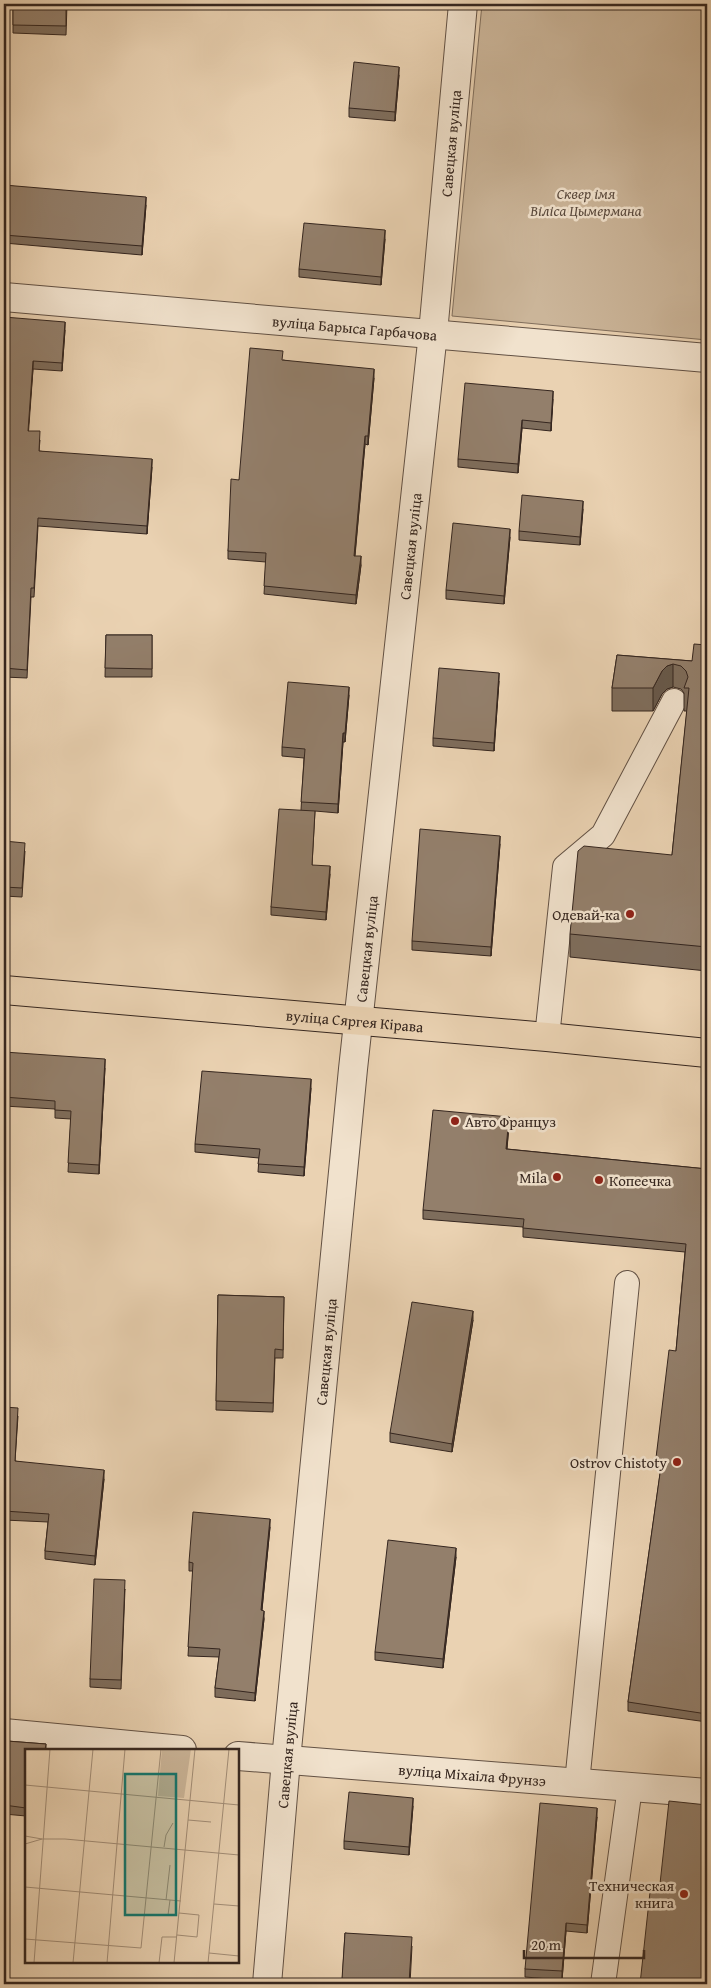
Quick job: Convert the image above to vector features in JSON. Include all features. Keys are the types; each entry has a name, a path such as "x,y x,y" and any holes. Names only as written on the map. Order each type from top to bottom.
{"main road":[{"name":"вуліца Сяргея Кірава","path":"4,990 547,1037 707,1054"}],"street":[{"name":"Савецкая вуліца","path":"267,1984 286,1760 358,1022 433,333 463,4"},
{"name":"вуліца Барыса Гарбачова","path":"4,297 707,358"},
{"path":"4,1733 172,1749"},
{"name":"вуліца Міхаіла Фрунзэ","path":"239,1756 707,1793"}],"lane":[{"path":"547,1037 565,867 603,835 674,701"},
{"path":"577,1782 627,1283"},
{"path":"604,1984 630,1787"}],"green space":[{"name":"Сквер імя Віліса Цымермана","path":"482,4 707,4 707,340 452,316"}],"building":[{"path":"13,4 66,4 66,26 13,25"},
{"path":"354,62 399,67 395,112 349,108"},
{"path":"4,185 146,197 142,246 4,235"},
{"path":"304,223 385,230 381,277 299,269"},
{"path":"4,317 65,322 62,363 33,361 28,431 40,431 39,451 152,459 147,526 38,518 34,588 31,588 27,670 4,668"},
{"path":"250,348 283,351 282,360 374,369 368,436 365,436 354,556 361,556 356,595 264,586 266,553 228,551 231,479 239,480"},
{"path":"465,383 553,391 551,423 522,420 518,464 458,459"},
{"path":"522,495 583,501 580,537 519,531"},
{"path":"453,523 510,529 504,596 446,590"},
{"path":"106,635 152,635 152,669 105,668"},
{"path":"694,644 707,645 707,947 570,934 578,851 584,846 672,855 689,688 684,688 688,677 686,671 681,666 673,664 667,666 662,671 653,688 612,688 617,655 692,661"},
{"path":"439,668 499,673 494,743 433,738"},
{"path":"288,682 349,687 345,733 343,733 338,804 301,802 305,749 282,747"},
{"path":"279,809 315,811 312,865 330,866 326,912 271,907"},
{"path":"420,829 500,836 491,947 412,941"},
{"path":"4,841 25,843 22,888 4,887"},
{"path":"4,1052 105,1059 99,1165 68,1163 71,1111 55,1110 55,1101 4,1097"},
{"path":"202,1071 311,1079 304,1167 258,1164 260,1149 195,1144"},
{"path":"433,1110 509,1117 506,1149 707,1169 707,1714 628,1702 662,1459 656,1458 669,1350 676,1351 686,1244 523,1228 524,1219 423,1210"},
{"path":"218,1295 284,1297 283,1350 275,1349 273,1403 216,1401"},
{"path":"412,1302 473,1311 452,1444 390,1433"},
{"path":"4,1407 18,1408 15,1461 104,1470 95,1556 45,1551 49,1514 4,1511"},
{"path":"193,1512 270,1519 261,1610 264,1611 255,1693 215,1688 220,1649 188,1647 193,1563 189,1562"},
{"path":"388,1540 456,1548 443,1659 375,1652"},
{"path":"94,1579 125,1580 121,1680 90,1679"},
{"path":"7,1741 46,1744 45,1749 25,1749 25,1808 4,1805"},
{"path":"349,1792 413,1798 409,1847 344,1841"},
{"name":"Техническая книга","path":"669,1801 707,1805 707,1984 640,1984 650,1892 659,1893"},
{"path":"540,1803 597,1808 587,1925 566,1923 562,1971 525,1969"},
{"path":"345,1933 412,1937 409,1983 342,1979"}],"place":[{"name":"Одевай-ка","path":"630,914"},
{"name":"Авто Француз","path":"455,1121"},
{"name":"Mila","path":"557,1177"},
{"name":"Копеечка","path":"599,1180"},
{"name":"Ostrov Chistoty","path":"677,1462"},
{"name":"Техническая книга","path":"684,1894"}]}
